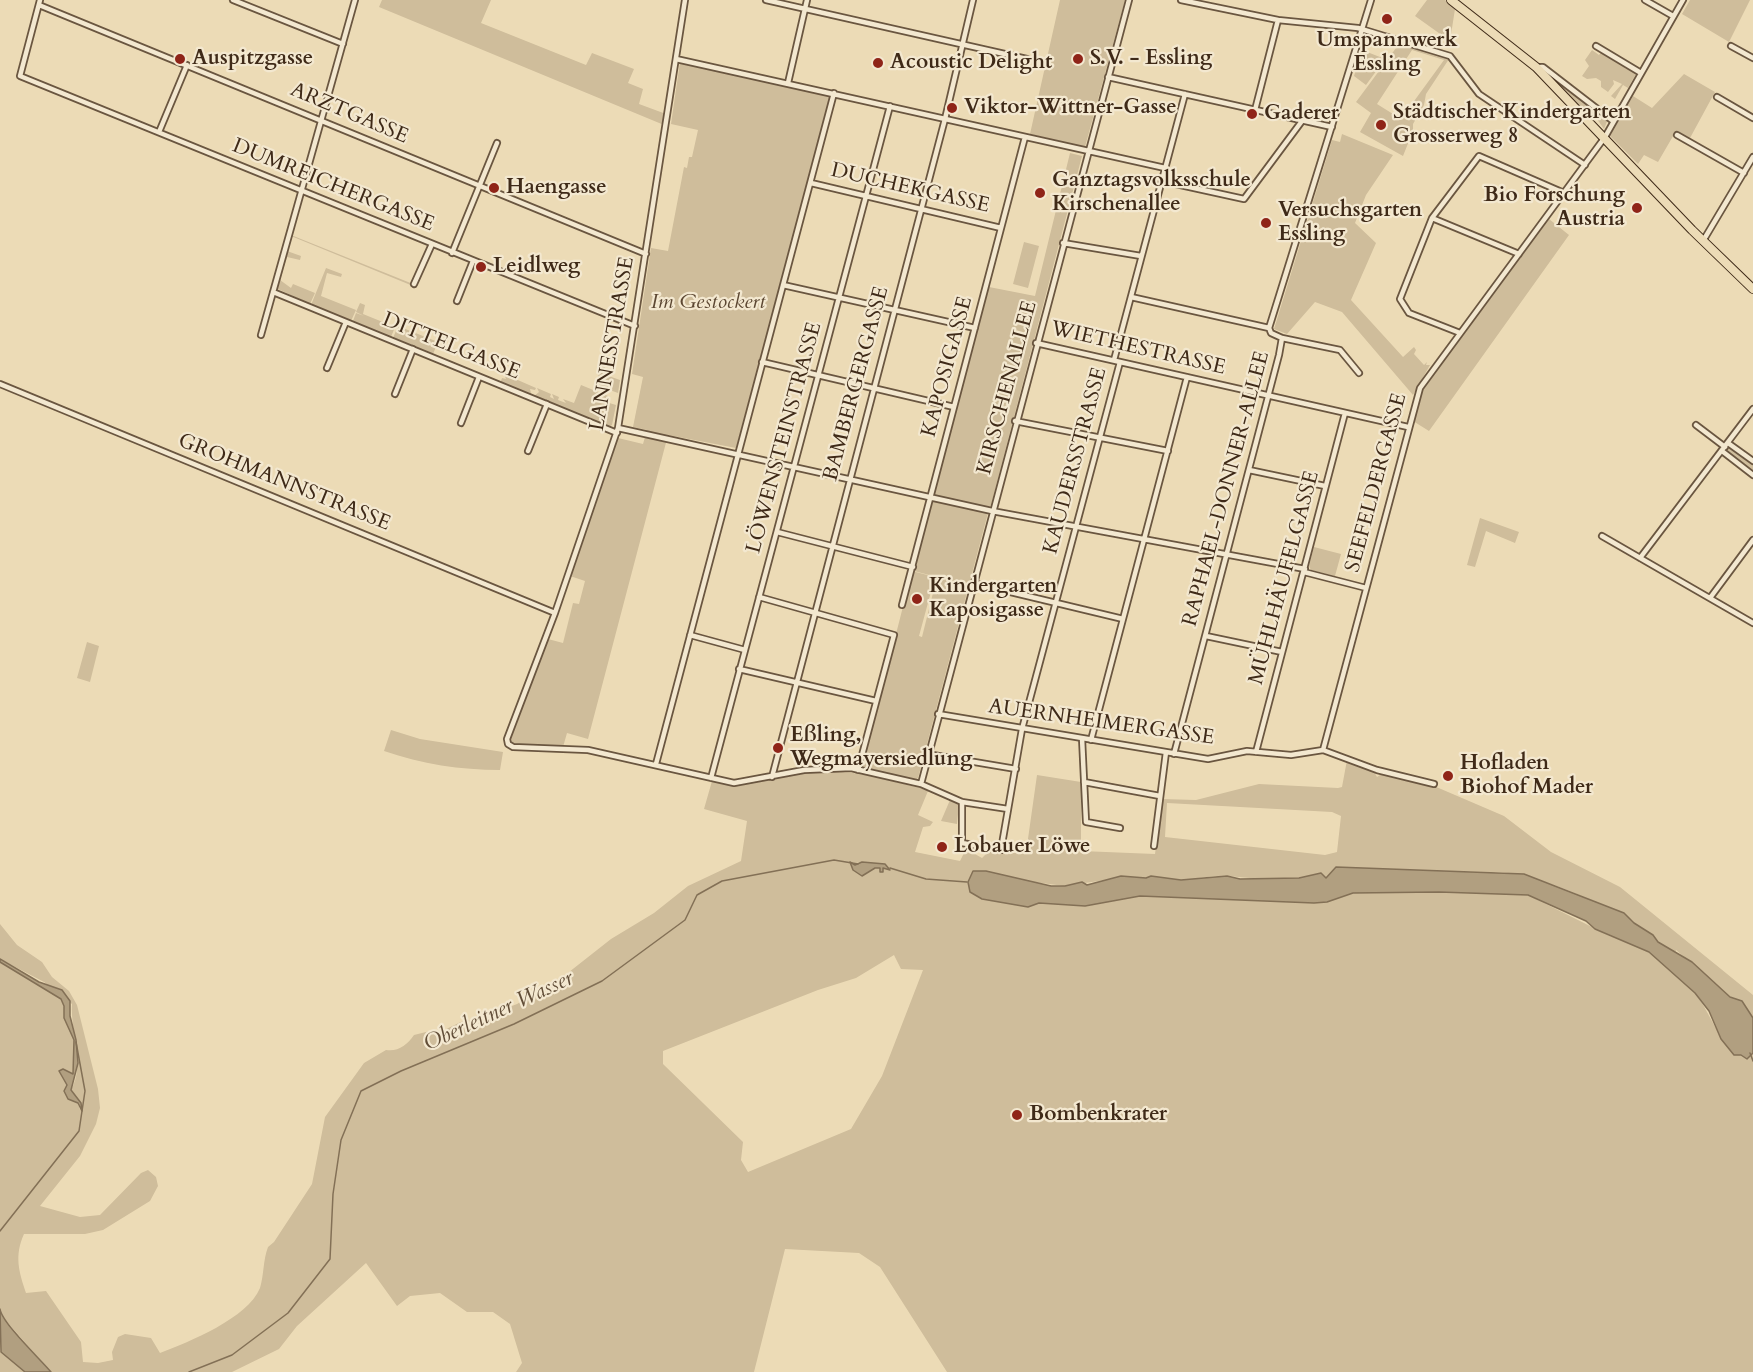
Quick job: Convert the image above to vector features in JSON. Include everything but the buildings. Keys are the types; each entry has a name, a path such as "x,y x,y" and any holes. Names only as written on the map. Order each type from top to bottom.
{"main road":[{"path":"1453,1 1536,67 1703,241 1753,289"}],"street":[{"path":"233,0 343,44"},
{"path":"261,335 355,0"},
{"name":"LANNESSTRASSE","path":"656,764 588,750 513,747 507,738 555,613 618,430 685,0"},
{"path":"766,0 1027,59"},
{"path":"788,83 807,0"},
{"name":"BAMBERGERGASSE","path":"772,777 795,682 922,209 973,0"},
{"name":"KIRSCHENALLEE","path":"921,784 972,583 1129,0"},
{"path":"1181,0 1278,20 1362,29 1450,56 1479,94 1585,165"},
{"name":"RAPHAEL-DONNER-ALLEE","path":"1174,754 1270,395 1282,338 1271,333 1269,328 1371,0"},
{"path":"1645,0 1673,16"},
{"name":"SEEFELDERGASSE","path":"1323,750 1420,388 1605,137 1683,0"},
{"name":"ARZTGASSE","path":"40,2 646,254"},
{"name":"DUMREICHERGASSE","path":"40,2 20,76 635,326"},
{"path":"1255,110 1278,20"},
{"path":"1596,46 1641,72"},
{"path":"1731,46 1753,58"},
{"path":"676,59 1165,168"},
{"path":"159,132 187,65"},
{"path":"1536,67 1543,67 1613,121"},
{"path":"1108,77 1332,127"},
{"path":"834,93 656,764 734,783 804,770 858,770 921,784 962,802 1008,809"},
{"name":"KAUDERSSTRASSE","path":"962,802 962,843 1001,849 1022,729 1099,438 1141,256 1185,94"},
{"path":"1717,97 1753,118"},
{"name":"LÖWENSTEINSTRASSE","path":"711,778 890,106"},
{"path":"1162,181 1244,199 1302,121"},
{"path":"1677,135 1744,173"},
{"name":"KAPOSIGASSE","path":"902,605 1026,137"},
{"path":"452,253 497,143"},
{"path":"1460,333 1409,313 1400,299 1432,218 1479,156 1564,193"},
{"path":"1703,241 1744,173 1751,166 1753,157"},
{"name":"DUCHEKGASSE","path":"811,183 1001,228"},
{"path":"1432,218 1519,254"},
{"path":"1063,243 1141,256"},
{"path":"414,284 432,244"},
{"path":"457,302 473,261"},
{"path":"783,285 975,328"},
{"name":"DITTELGASSE","path":"273,292 547,404 618,430 794,466 992,511 1304,570 1366,588"},
{"path":"1131,297 1269,328"},
{"path":"327,369 346,322"},
{"path":"1282,338 1340,350 1359,373"},
{"name":"WIETHESTRASSE","path":"1036,343 1408,427"},
{"path":"395,394 412,349"},
{"path":"762,362 954,407"},
{"path":"461,423 479,376"},
{"path":"1091,740 1187,377"},
{"name":"GROHMANNSTRASSE","path":"0,384 555,613"},
{"path":"528,451 547,404"},
{"path":"1640,558 1753,409"},
{"name":"MÜHLHÄUFELGASSE","path":"1256,752 1345,412"},
{"path":"1015,422 1168,451"},
{"path":"1696,425 1725,447 1753,475"},
{"path":"1725,447 1753,461"},
{"path":"1249,470 1325,486"},
{"path":"777,532 913,567"},
{"path":"1602,536 1753,623"},
{"path":"1710,598 1753,540"},
{"path":"972,583 1123,619"},
{"path":"759,597 894,634 858,770"},
{"path":"690,635 744,650"},
{"path":"1206,636 1282,652"},
{"path":"739,669 876,701"},
{"name":"AUERNHEIMERGASSE","path":"938,714 1208,759 1256,752 1291,755 1323,750 1377,770 1434,784"},
{"path":"1082,738 1086,822 1120,828"},
{"path":"1154,846 1166,752"},
{"path":"927,754 1016,769"},
{"path":"1084,782 1160,796"}],"green space":[{"path":"382,0 491,0 481,23 586,65 592,53 634,69 628,83 643,89 639,104 666,114 664,125 379,7"},
{"name":"S.V. - Essling","path":"1060,0 1125,0 1085,147 1030,134"},
{"path":"1427,0 1445,0 1455,9 1450,41 1415,16"},
{"path":"1690,0 1750,0 1729,42 1682,14"},
{"path":"1399,44 1449,59 1426,94 1424,105 1413,124 1413,131 1403,156 1360,132 1371,113 1356,102","holes":["1412,50 1444,60 1401,119 1377,104"]},
{"path":"1362,50 1385,59 1366,85 1354,76"},
{"path":"1592,50 1599,55 1602,51 1618,63 1620,61 1626,65 1625,68 1637,72 1628,88 1623,85 1615,99 1611,96 1622,84 1613,80 1614,84 1608,92 1601,87 1601,81 1582,76 1589,66 1585,60"},
{"name":"Im Gestockert","path":"680,62 831,95 736,448 668,435 588,739 567,733 563,747 514,746 509,739 548,639 563,643 573,603 579,604 585,581 570,576 618,438 643,444 647,430 633,427 643,377 632,374 651,248 668,251 684,167 687,168 689,157 692,157 698,130 671,124"},
{"path":"1543,68 1608,119 1604,129 1597,119 1584,113"},
{"path":"1684,74 1715,92 1690,138 1676,131 1658,162 1644,155 1638,164 1610,136 1633,96 1652,108"},
{"path":"1342,134 1393,155 1366,195 1355,223 1376,243 1351,300 1403,357 1414,347 1416,350 1414,354 1424,365 1427,362 1426,365 1430,365 1413,395 1342,312 1315,302 1287,334 1274,329 1332,140 1340,142"},
{"path":"1070,153 1082,156 991,505 988,508 936,496 934,491 989,287 1035,296"},
{"path":"1549,219 1569,235 1429,431 1413,421 1422,390"},
{"path":"291,236 413,284 413,286"},
{"path":"1024,242 1039,246 1028,288 1013,284"},
{"path":"287,251 301,256 300,260 287,257 280,280 291,288 293,284 315,293 310,304 278,289 277,284"},
{"path":"326,268 342,274 341,277 327,273 321,296 356,310 351,321 311,305"},
{"path":"360,303 365,305 363,314 395,327 391,337 353,321 356,313 364,316 356,312"},
{"path":"398,326 438,342 433,354 393,338"},
{"path":"601,365 605,367 603,374 620,380 618,393 596,385"},
{"path":"504,374 536,388 535,390 530,389 532,397 500,384 502,378 506,379"},
{"path":"581,385 608,396 606,402 616,405 612,425 607,428 533,397 539,392 537,388 551,394 550,397 554,399 552,394 559,397 558,400 566,403 563,399 574,403"},
{"path":"1728,447 1753,464 1753,474 1727,453"},
{"path":"932,500 988,513 918,778 915,781 862,768 912,571 935,577 919,636 922,637 937,577 914,571"},
{"path":"1480,518 1519,532 1515,543 1486,531 1475,567 1467,565"},
{"path":"1314,547 1341,554 1335,576 1311,570 1309,566"},
{"path":"87,642 99,646 90,682 77,678"},
{"path":"391,730 420,739 503,752 500,770 441,765 384,751"},
{"path":"1347,760 1373,770 1377,777 1383,773 1434,786 1504,816 1551,852 1620,887 1753,995 1753,1018 1742,1001 1730,997 1676,950 1671,971 1693,990 1725,1044 1734,1055 1741,1054 1747,1059 1753,1053 1753,1372 947,1372 880,1267 859,1253 785,1249 754,1372 516,1372 522,1363 510,1324 493,1312 467,1312 440,1293 410,1296 397,1306 366,1263 297,1326 279,1349 232,1372 51,1372 0,1314 0,962 61,999 64,1006 64,1018 74,1040 73,1074 63,1075 67,1085 64,1091 68,1098 78,1103 80,1110 79,1100 71,1090 77,1069 72,1004 44,982 0,959 0,924 17,945 42,962 52,977 69,991 77,1005 98,1089 100,1108 96,1124 80,1156 40,1206 80,1217 100,1215 141,1173 148,1170 156,1177 158,1186 150,1201 103,1230 85,1234 24,1234 21,1242 18,1257 26,1293 46,1291 81,1342 83,1362 98,1363 113,1360 112,1352 118,1337 125,1334 151,1338 160,1353 216,1328 231,1319 253,1299 260,1288 268,1247 274,1242 312,1184 325,1117 364,1063 386,1050 402,1047 414,1035 430,1031 440,1032 467,1019 472,1022 517,1004 564,976 611,939 654,913 688,886 741,861 747,821 704,809 712,781 749,783 809,773 837,772 865,775 920,788 928,791 918,815 933,822 930,826 923,827 915,852 960,861 966,849 982,858 988,852 1026,853 1037,775 1081,782 1081,851 1155,854 1162,799 1196,800 1259,784 1342,787","holes":["1167,803 1332,812 1341,816 1337,852 1325,855 1165,837","859,862 884,864 889,868 882,868 880,872 880,868 853,870 853,865","1336,867 1396,871 1511,873 1565,889 1618,913 1634,923 1619,937 1612,937 1528,895 1439,892 1353,893 1327,902 1314,903 1141,896 1085,906 1039,903 1028,907 1007,903 986,871 1025,881 1065,886 1151,876 1169,880 1219,876 1275,879 1299,878 1321,873 1326,878","894,955 901,969 923,970 882,1076 851,1129 748,1172 741,1160 743,1142 663,1064 663,1051 818,990 856,978"]},
{"path":"950,800 959,804 957,824 941,821"},
{"path":"1,1352 25,1372 0,1372"}],"shaded area":[{"path":"850,862 855,865 862,862 885,864 890,870 883,868 883,872 880,872 880,868 875,868 862,876 853,870"},
{"path":"1336,867 1524,874 1624,913 1634,923 1653,935 1658,942 1692,962 1730,997 1742,1001 1753,1018 1753,1053 1747,1059 1741,1055 1734,1055 1721,1039 1709,1011 1695,993 1649,952 1595,929 1586,921 1528,895 1439,892 1353,893 1327,902 1314,903 1140,896 1085,906 1039,903 1028,907 982,899 970,892 968,882 973,871 986,871 1051,886 1065,886 1082,882 1087,885 1121,876 1146,878 1151,876 1181,880 1227,876 1240,879 1299,878 1321,873 1326,878"},
{"path":"0,959 39,982 62,990 70,1001 70,1016 76,1040 78,1063 71,1090 81,1103 82,1111 78,1103 68,1099 64,1091 67,1085 59,1071 63,1069 73,1074 74,1040 64,1018 64,1006 61,999 0,962"},
{"path":"0,1309 14,1332 51,1372 25,1372 1,1352"}],"waterway":[{"name":"Oberleitner Wasser","path":"189,1372 232,1355 288,1313 330,1259 333,1194 341,1140 361,1091 401,1071 514,1024 602,981 685,920 697,895 722,881 834,860 858,864"},
{"name":"Oberleitner Wasser","path":"890,868 926,879 967,882"},
{"name":"Oberleitner Wasser","path":"0,1231 79,1131 85,1091 76,1042"},
{"path":"1750,1053 1753,1061"}],"place":[{"name":"Umspannwerk Essling","path":"1387,19"},
{"name":"Auspitzgasse","path":"180,59"},
{"name":"S.V. - Essling","path":"1078,59"},
{"name":"Acoustic Delight","path":"878,63"},
{"name":"Viktor-Wittner-Gasse","path":"952,108"},
{"name":"Gaderer","path":"1252,114"},
{"name":"Städtischer Kindergarten Grosserweg 8","path":"1381,125"},
{"name":"Haengasse","path":"494,188"},
{"name":"Ganztagsvolksschule Kirschenallee","path":"1040,193"},
{"name":"Bio Forschung Austria","path":"1637,208"},
{"name":"Versuchsgarten Essling","path":"1266,223"},
{"name":"Leidlweg","path":"481,267"},
{"name":"Kindergarten Kaposigasse","path":"917,599"},
{"name":"Eßling, Wegmayersiedlung","path":"778,748"},
{"name":"Hofladen Biohof Mader","path":"1448,776"},
{"name":"Lobauer Löwe","path":"942,847"},
{"name":"Bombenkrater","path":"1017,1115"}]}
